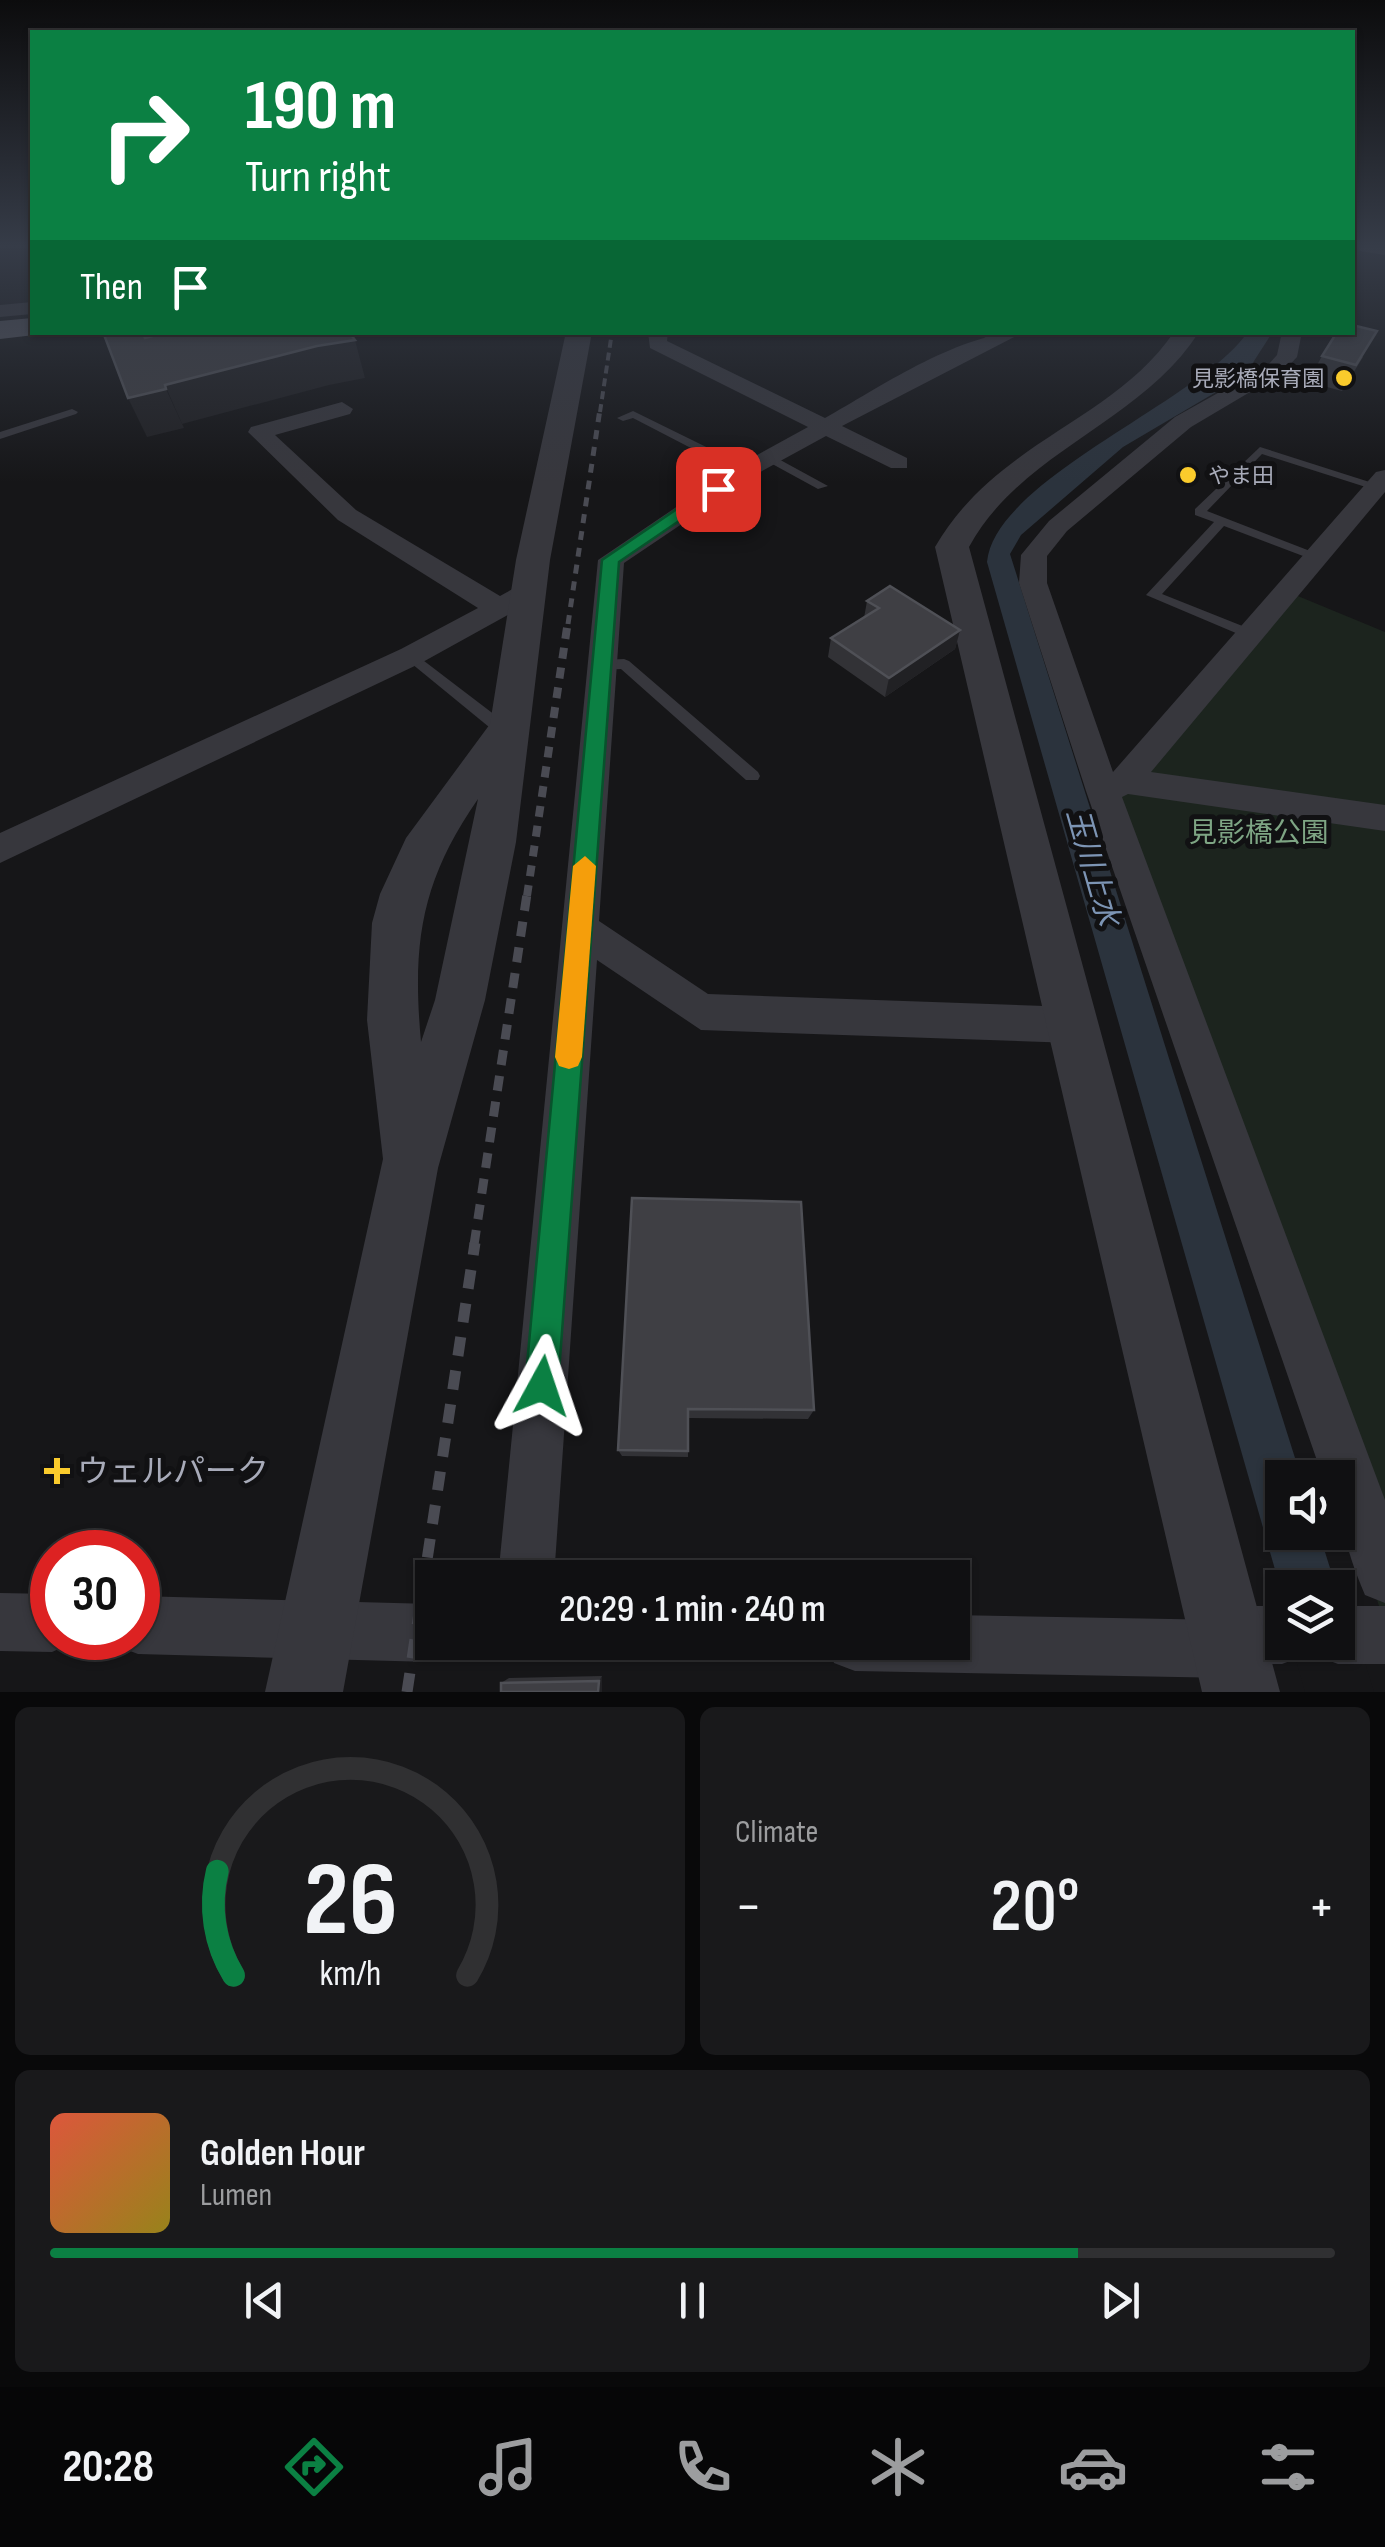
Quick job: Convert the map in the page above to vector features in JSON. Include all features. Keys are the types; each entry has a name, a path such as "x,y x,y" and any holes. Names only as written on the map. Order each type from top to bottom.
{"main road":[{"path":"0,330 30,327"}],"street":[{"path":"304,1692 409,1168 471,953 507,760 506,732 530,591 578,335"},
{"path":"658,335 657,344 899,464"},
{"path":"527,1560 610,560 757,464 997,335"},
{"path":"970,1645 1253,1653 1073,1025 952,546 969,514 1062,436 1160,369 1185,335"},
{"path":"1291,335 1286,357 1275,369 1158,442 1058,526 1034,555 1032,584 1114,786 1385,1574"},
{"path":"342,409 259,432 348,515 499,608"},
{"path":"1114,786 1379,490"},
{"path":"0,849 411,656 530,591"},
{"path":"409,1168 395,1016 398,917 421,855 466,784 506,732"},
{"path":"1114,786 1385,818"},
{"path":"580,927 700,1012 1073,1025"},
{"path":"0,1622 30,1623"},
{"path":"160,1625 415,1631"}],"lane":[{"path":"0,436 72,412"},
{"path":"623,418 634,414 822,486"},
{"path":"1316,556 1199,512 1260,450 1379,490"},
{"path":"1222,521 1153,595 1250,634"},
{"path":"411,656 506,732"},
{"path":"602,665 624,664 752,776"}],"green space":[{"name":"見影橋公園","path":"1293,594 1385,632 1385,1606 1379,1606 1355,1532 1355,1460 1332,1460 1116,796"}],"water":[{"name":"玉川上水","path":"1245,335 1271,335 1245,375 1123,447 1021,535 1010,554 1296,1460 1265,1460 1265,1535 987,562 999,531 1024,501 1060,471 1223,359"},
{"path":"1269,1550 1324,1550 1331,1570 1275,1570"}],"pier":[{"path":"1355,1630 1374,1692 1305,1692 1296,1660 1355,1660"}],"building":[{"path":"1355,326 1377,331 1356,365 1322,356 1335,335 1355,335"},
{"path":"104,335 351,335 355,340 317,346 128,398"},
{"path":"890,586 960,630 889,678 831,638 879,608 867,601"},
{"path":"632,1198 801,1202 814,1410 688,1409 688,1451 618,1450"},
{"path":"599,1681 598,1692 501,1692 501,1683"}],"railway":[{"path":"600,412 612,335"},
{"path":"568,624 600,409"},
{"path":"527,896 568,621"},
{"path":"474,1245 527,894"},
{"path":"407,1692 475,1243"}],"slow traffic":[{"path":"569,1057 585,866"}],"place":[{"name":"見影橋保育園","path":"1344,378"},
{"name":"やま田","path":"1188,475"},
{"name":"ウェルパーク","path":"57,1471"}],"route":[{"path":"542,1386 610,560 718,489"}]}
